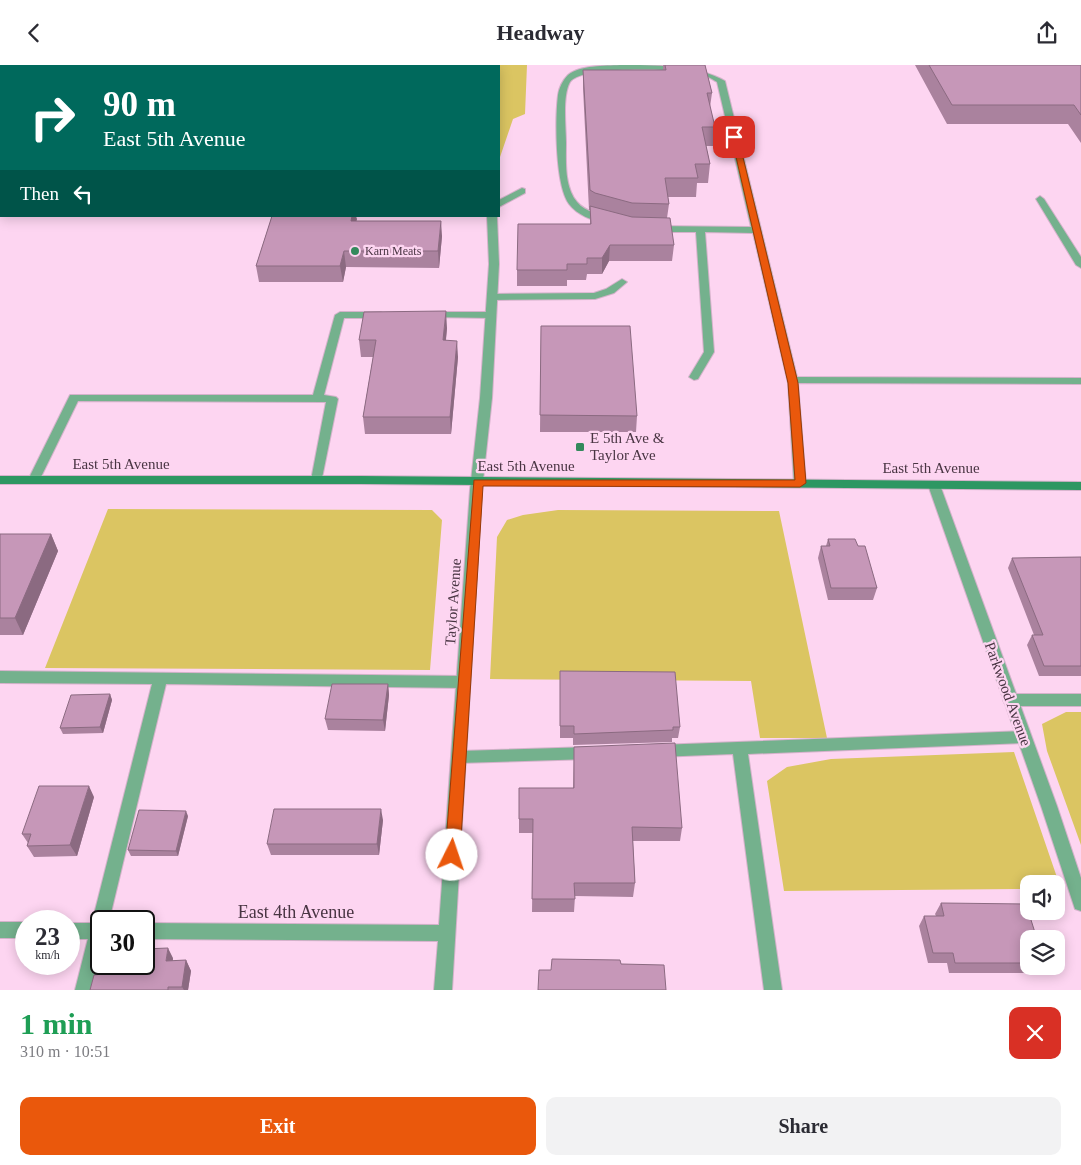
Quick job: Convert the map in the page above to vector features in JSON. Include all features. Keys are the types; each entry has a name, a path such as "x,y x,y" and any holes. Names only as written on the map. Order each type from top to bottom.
{"main road":[{"name":"East 5th Avenue","path":"0,480 317,480 1081,486"}],"street":[{"path":"615,224 590,217 570,201 562,183 562,95 565,82 577,72 602,68 639,66 682,68 706,73 721,81 792,379 800,483"},
{"path":"500,202 522,191"},
{"path":"1040,199 1081,265"},
{"name":"Taylor Avenue","path":"443,990 491,315 494,264 492,217"},
{"path":"641,229 756,229"},
{"path":"694,377 709,352 700,229"},
{"path":"492,297 595,296 610,291 622,282"},
{"path":"318,399 340,315 395,315"},
{"path":"422,315 491,315"},
{"path":"792,379 1081,381"},
{"path":"34,480 74,397 332,399 317,480"},
{"name":"Parkwood Avenue","path":"934,485 1081,903"},
{"path":"0,677 464,682"},
{"path":"105,910 160,679"},
{"path":"1010,700 1081,700"},
{"path":"643,751 1023,737"},
{"path":"740,748 773,990"},
{"path":"459,757 604,752"},
{"path":"0,930 15,930"},
{"name":"East 4th Avenue","path":"155,931 447,933"},
{"path":"84,990 90,968"}],"shaded area":[{"path":"500,65 527,65 525,114 513,119 500,157"},
{"path":"108,509 432,510 442,520 430,670 45,668"},
{"path":"558,510 779,511 827,738 760,738 751,681 490,679 497,537 507,520 523,515"},
{"path":"1066,712 1081,712 1081,845 1047,751 1042,724"},
{"path":"1014,752 1056,875 1020,875 1020,889 784,891 767,781 787,767 831,759"}],"building":[{"path":"665,65 705,65 712,93 707,93 715,127 702,127 710,164 695,164 698,178 665,178 669,204 632,203 595,193 590,190 583,70 666,70"},
{"path":"929,65 1081,65 1081,115 1074,105 952,105"},
{"path":"590,206 632,217 670,218 674,245 610,245 602,258 587,258 587,264 567,264 567,270 517,270 518,224 591,224"},
{"name":"Karn Meats","path":"272,217 352,217 351,221 441,221 438,251 344,251 340,266 256,266"},
{"path":"446,311 443,340 457,341 450,417 363,417 376,340 359,340 364,312"},
{"path":"541,326 630,326 637,416 540,415"},
{"path":"0,534 51,534 15,618 0,618"},
{"path":"828,539 855,539 858,546 865,546 877,588 831,588 821,546 830,546"},
{"path":"1081,557 1081,666 1044,666 1032,635 1043,635 1012,558"},
{"path":"560,671 675,672 680,727 673,727 673,730 574,734 574,726 560,726"},
{"path":"332,684 388,684 383,720 325,719"},
{"path":"110,694 100,727 60,728 71,695"},
{"path":"675,743 682,828 632,827 635,883 574,883 575,899 532,899 533,819 519,819 519,788 574,788 574,747"},
{"path":"39,786 89,786 70,845 27,846 31,834 22,834"},
{"path":"274,809 381,809 377,844 267,844"},
{"path":"139,810 186,811 176,851 128,850"},
{"path":"941,903 1020,904 1020,920 1031,920 1034,930 1020,930 1020,963 955,963 953,953 933,953 924,916 944,916"},
{"path":"168,948 166,961 186,960 182,987 168,987 168,990 90,990 94,975 155,975 155,949"},
{"path":"552,959 620,960 621,964 664,965 666,990 538,990 539,970 551,970"}],"place":[{"name":"Karn Meats","path":"355,251"},
{"name":"E 5th Ave & Taylor Ave","path":"580,447"}],"route":[{"path":"452,855 478,482 800,483 793,383 734,137"}]}
